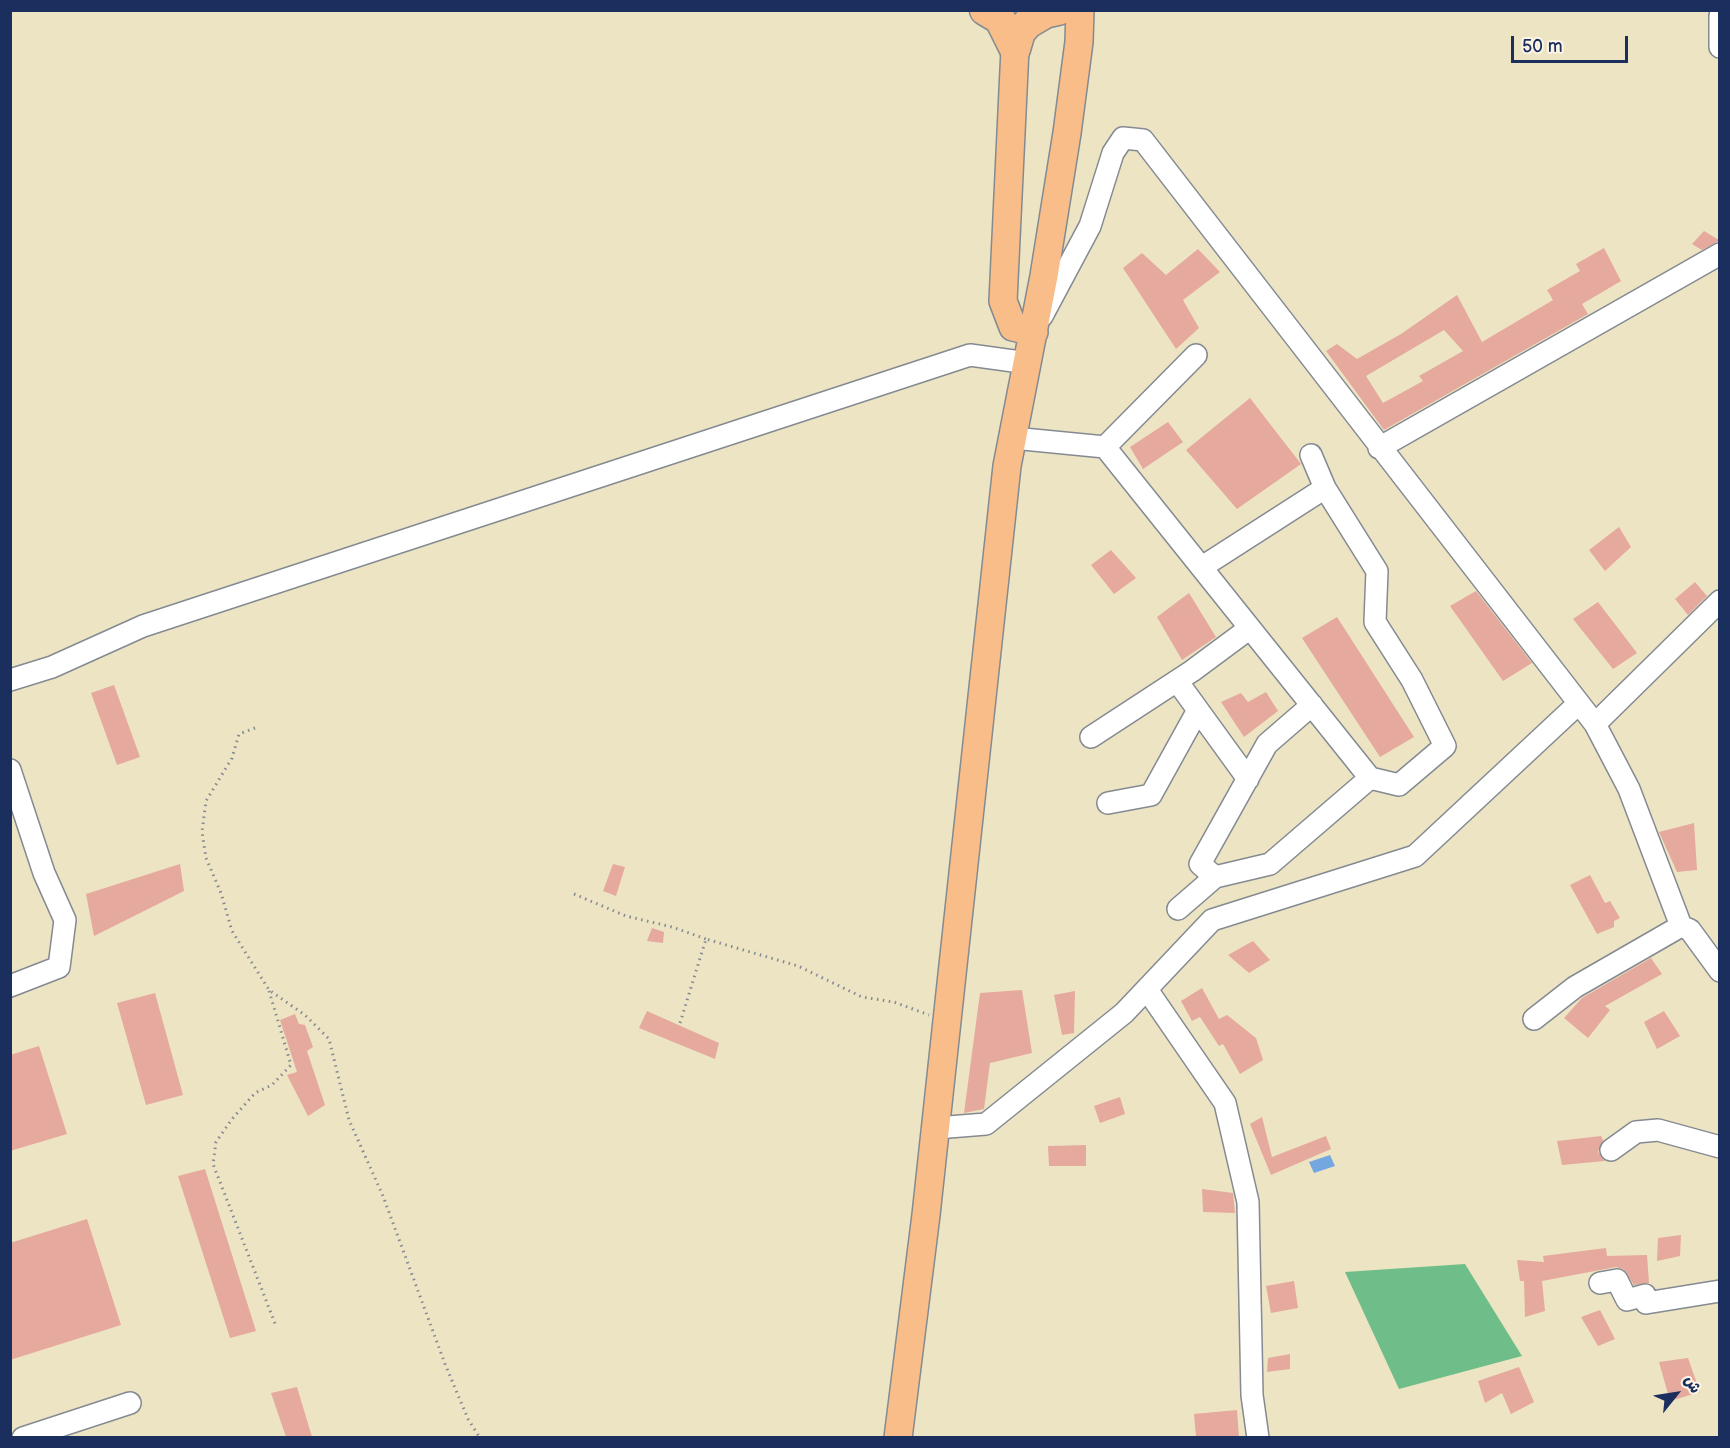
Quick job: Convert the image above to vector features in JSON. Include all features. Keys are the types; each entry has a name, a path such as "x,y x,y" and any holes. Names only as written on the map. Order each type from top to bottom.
{"highway":[{"path":"985,10 1000,19 1015,50"},
{"path":"1015,50 1020,32 1028,23 1045,13 1058,10"}],"main road":[{"path":"898,1437 936,1128 1006,478 1034,332 1079,42 1080,10"},
{"path":"1015,50 1003,301 1013,327 1034,332"}],"street":[{"path":"1719,16 1719,46"},
{"path":"1034,332 1090,226 1113,153 1123,138 1143,140 1379,448 1595,724 1629,789 1681,926 1690,930 1719,971"},
{"path":"1379,448 1719,254"},
{"path":"10,680 52,667 143,626 970,355 1028,363"},
{"path":"1105,447 1196,355"},
{"path":"1013,438 1105,447 1370,778 1399,785 1445,746 1412,680 1375,622 1377,571 1325,488 1311,455"},
{"path":"1202,567 1325,488"},
{"path":"1595,724 1719,601"},
{"path":"1091,737 1177,681 1250,628"},
{"path":"1177,681 1248,779"},
{"path":"936,1128 986,1124 1148,991 1212,920 1414,856 1578,704"},
{"path":"1215,877 1200,864 1267,744 1312,705"},
{"path":"1108,803 1151,795 1198,710"},
{"path":"10,770 44,873 65,920 59,967 10,986"},
{"path":"1178,909 1215,877 1270,864 1370,778"},
{"path":"1534,1019 1575,987 1681,926"},
{"path":"1148,991 1225,1103 1248,1202 1252,1395 1258,1437"},
{"path":"1611,1150 1636,1132 1658,1130 1719,1147"},
{"path":"1600,1283 1617,1280 1627,1300 1645,1295 1646,1303 1719,1291"},
{"path":"23,1437 130,1402"}],"path":[{"path":"255,728 239,734 232,758 206,801 202,832 206,858 221,893 232,931 269,990 291,1065 272,1085 255,1093 232,1119 216,1142 213,1164 276,1326"},
{"path":"574,894 626,916 672,927 798,966 862,997 894,1002 948,1020"},
{"path":"680,1023 706,939"},
{"path":"269,990 304,1015 329,1039 349,1120 383,1196 454,1386 468,1419 480,1437"}],"green space":[{"path":"1465,1264 1522,1356 1399,1389 1345,1272"}],"water":[{"path":"1330,1155 1335,1166 1314,1173 1309,1162"}],"building":[{"path":"1704,231 1719,241 1702,250 1692,244"},
{"path":"1604,248 1621,281 1582,304 1588,314 1384,430 1326,351 1337,344 1357,359 1401,334 1457,295 1482,342 1553,300 1547,290 1580,271 1576,264","holes":["1444,330 1463,351 1419,376 1423,381 1383,403 1366,376"]},
{"path":"1198,249 1220,272 1183,300 1199,328 1176,349 1123,268 1142,253 1166,275"},
{"path":"1250,398 1301,464 1237,509 1186,450"},
{"path":"1168,422 1183,442 1143,469 1130,447"},
{"path":"1619,527 1631,547 1605,571 1589,550"},
{"path":"1111,550 1136,578 1114,594 1091,565"},
{"path":"1695,582 1707,596 1688,615 1675,599"},
{"path":"1476,591 1532,663 1503,681 1450,606"},
{"path":"1189,593 1216,637 1182,660 1157,617"},
{"path":"1598,602 1637,653 1613,669 1573,619"},
{"path":"1337,617 1414,737 1380,757 1302,638"},
{"path":"114,685 140,757 117,765 91,693"},
{"path":"1266,692 1278,711 1244,737 1221,702 1241,693 1248,702"},
{"path":"1694,823 1697,870 1677,872 1659,832"},
{"path":"180,864 184,891 94,936 86,894"},
{"path":"613,864 625,867 616,896 603,891"},
{"path":"1590,875 1605,903 1610,901 1620,918 1614,921 1614,927 1597,934 1570,885"},
{"path":"652,928 664,932 663,943 647,941"},
{"path":"1253,941 1270,960 1249,973 1228,955"},
{"path":"1651,958 1662,974 1605,1006 1610,1010 1588,1038 1564,1018 1582,998"},
{"path":"1202,988 1219,1019 1227,1015 1256,1038 1263,1060 1240,1074 1223,1044 1219,1046 1200,1017 1192,1021 1181,1001"},
{"path":"1022,990 1032,1053 990,1063 984,1109 964,1113 980,993"},
{"path":"1075,991 1074,1033 1062,1035 1054,995"},
{"path":"155,993 183,1095 146,1105 117,1003"},
{"path":"647,1011 719,1043 715,1059 639,1028"},
{"path":"1664,1011 1680,1036 1657,1049 1644,1022"},
{"path":"295,1014 299,1024 305,1025 313,1047 307,1051 325,1105 308,1116 287,1075 297,1072 280,1020"},
{"path":"39,1046 67,1134 10,1151 10,1055"},
{"path":"1120,1097 1125,1114 1100,1123 1094,1106"},
{"path":"1262,1117 1272,1157 1326,1136 1331,1149 1271,1175 1250,1124"},
{"path":"1601,1136 1603,1140 1598,1152 1605,1161 1562,1165 1557,1141"},
{"path":"1086,1145 1086,1166 1049,1166 1048,1146"},
{"path":"205,1169 256,1331 230,1338 178,1176"},
{"path":"1202,1189 1233,1193 1235,1213 1203,1212"},
{"path":"87,1219 121,1325 10,1360 10,1243"},
{"path":"1681,1235 1680,1256 1657,1261 1658,1238"},
{"path":"1606,1248 1607,1256 1647,1255 1649,1283 1634,1285 1623,1269 1616,1267 1542,1281 1545,1311 1525,1317 1524,1281 1520,1281 1517,1260 1544,1262 1543,1256"},
{"path":"1294,1281 1298,1308 1271,1313 1266,1286"},
{"path":"1600,1310 1615,1339 1598,1346 1581,1317"},
{"path":"1290,1354 1290,1369 1267,1372 1268,1358"},
{"path":"1688,1358 1700,1392 1670,1401 1659,1362"},
{"path":"1519,1367 1534,1402 1511,1414 1502,1393 1485,1403 1478,1381"},
{"path":"297,1387 312,1437 286,1437 271,1393"},
{"path":"1237,1410 1239,1437 1196,1437 1194,1414"}]}
